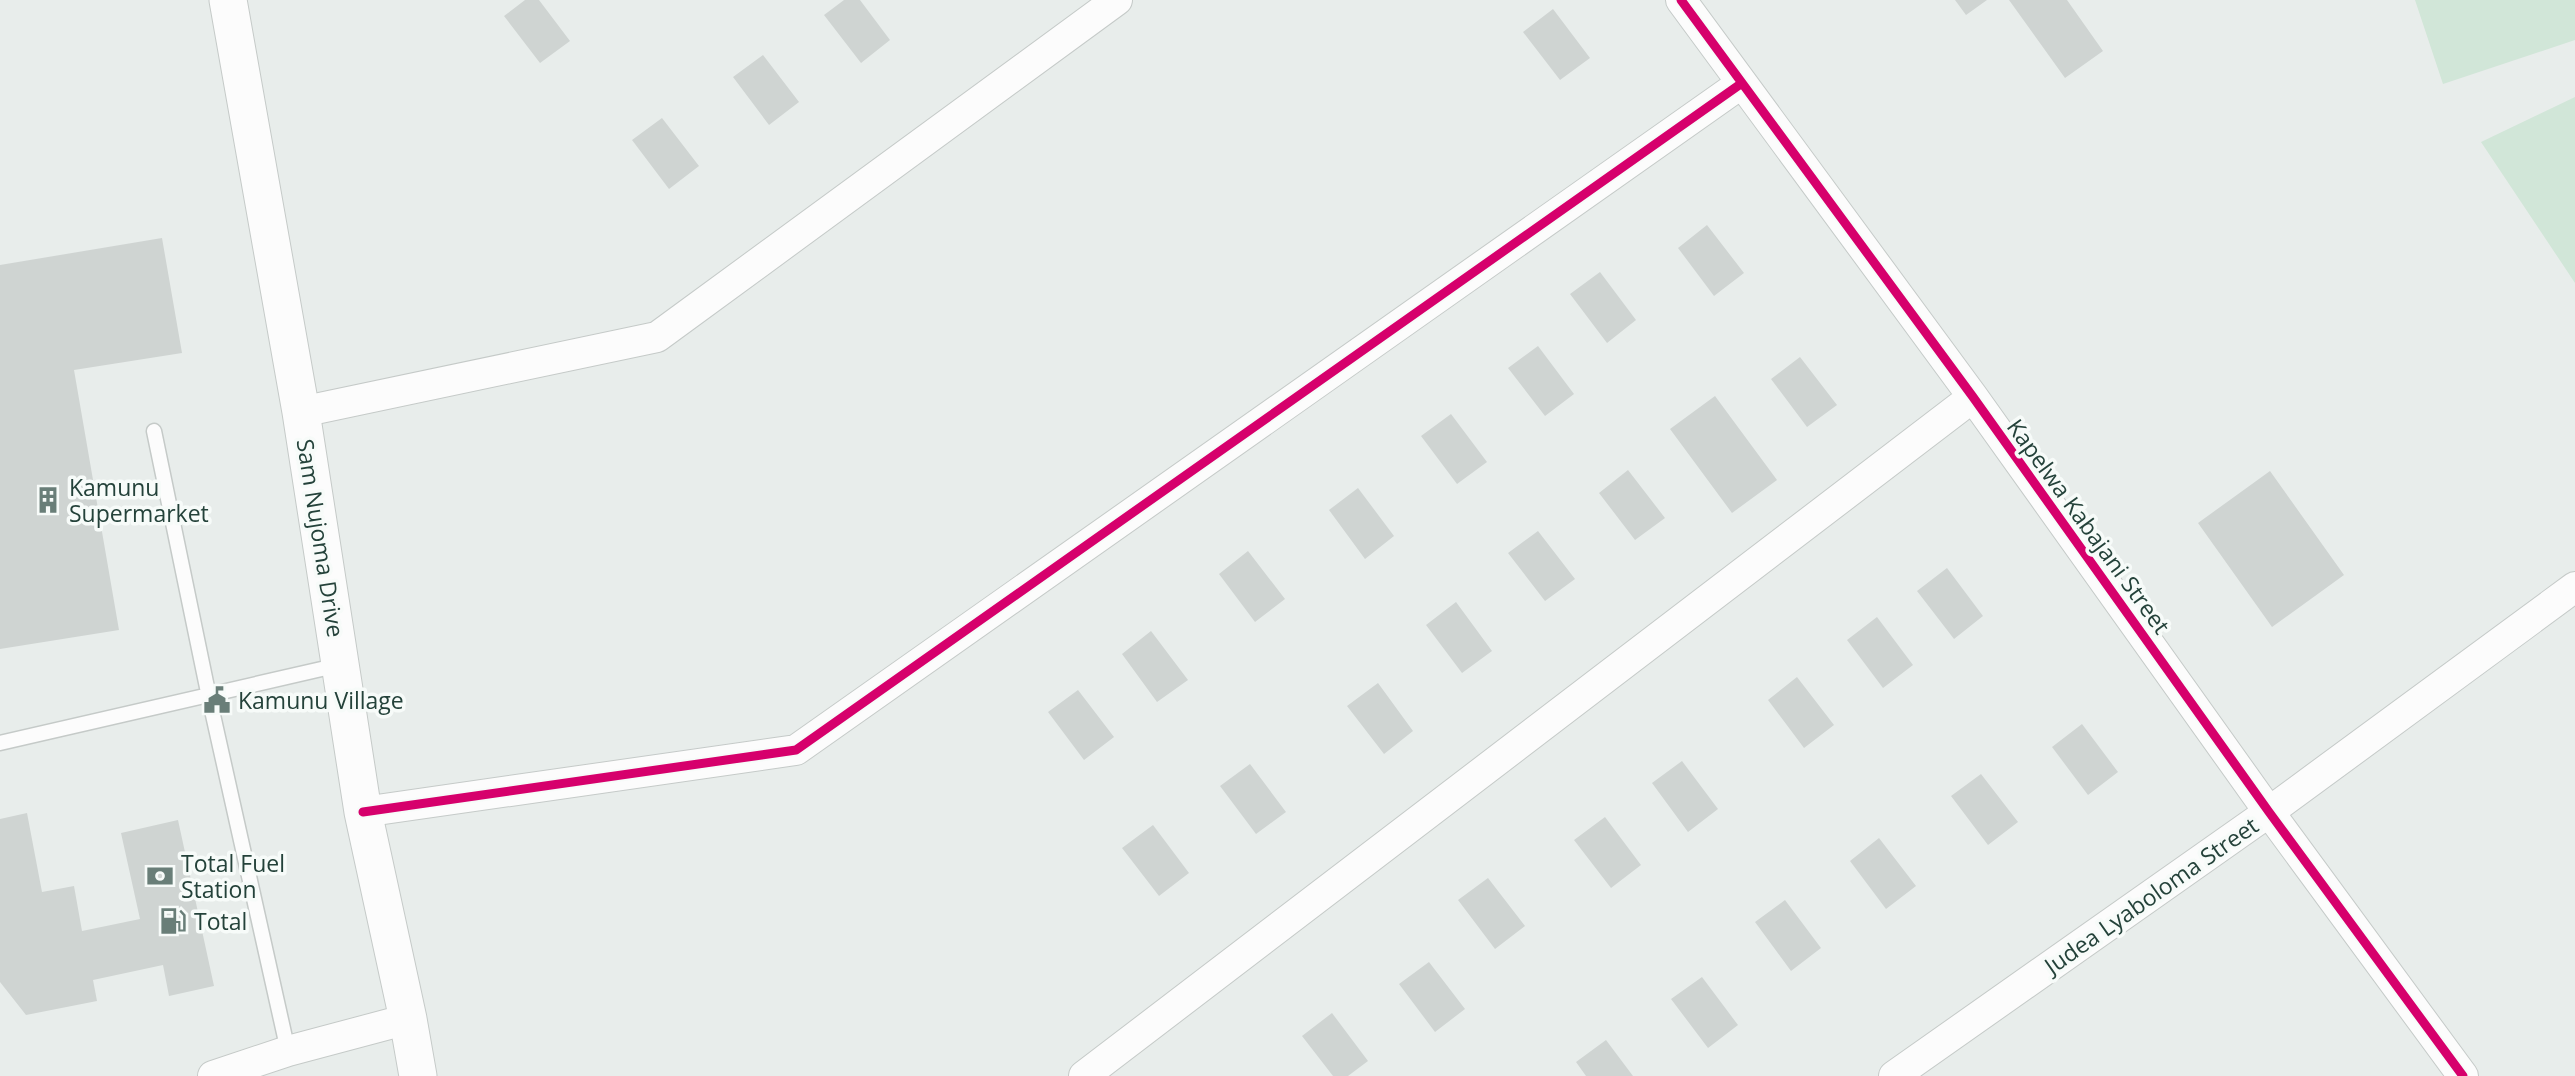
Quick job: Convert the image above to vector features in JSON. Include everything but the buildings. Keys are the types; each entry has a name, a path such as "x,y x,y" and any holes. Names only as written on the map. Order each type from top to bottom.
{"street":[{"path":"301,412 657,337 1117,0"},
{"name":"Kapelwa Kabajani Street","path":"1681,0 1973,397 2269,812 2463,1076"},
{"name":"Sam Nujoma Drive","path":"233,1 363,812 418,1076"},
{"path":"363,812 796,750 1742,83"},
{"path":"1084,1076 1973,397"},
{"name":"Judea Lyaboloma Street","path":"1894,1076 2269,812 2575,587"},
{"path":"213,1076 288,1051 408,1019"}],"lane":[{"path":"154,431 209,697 288,1051"},
{"path":"0,743 341,665"}],"green space":[{"path":"2415,0 2575,0 2575,40 2443,84"},
{"path":"2575,97 2575,283 2481,142"}],"cycle path":[{"path":"1681,0 1973,397 2269,812 2463,1076"},
{"path":"363,812 796,750 1742,83"}],"place":[{"name":"Kamunu Supermarket","path":"48,500"},
{"name":"Kamunu Village","path":"217,700"},
{"name":"Total Fuel Station","path":"160,876"},
{"name":"Total","path":"173,921"}]}
